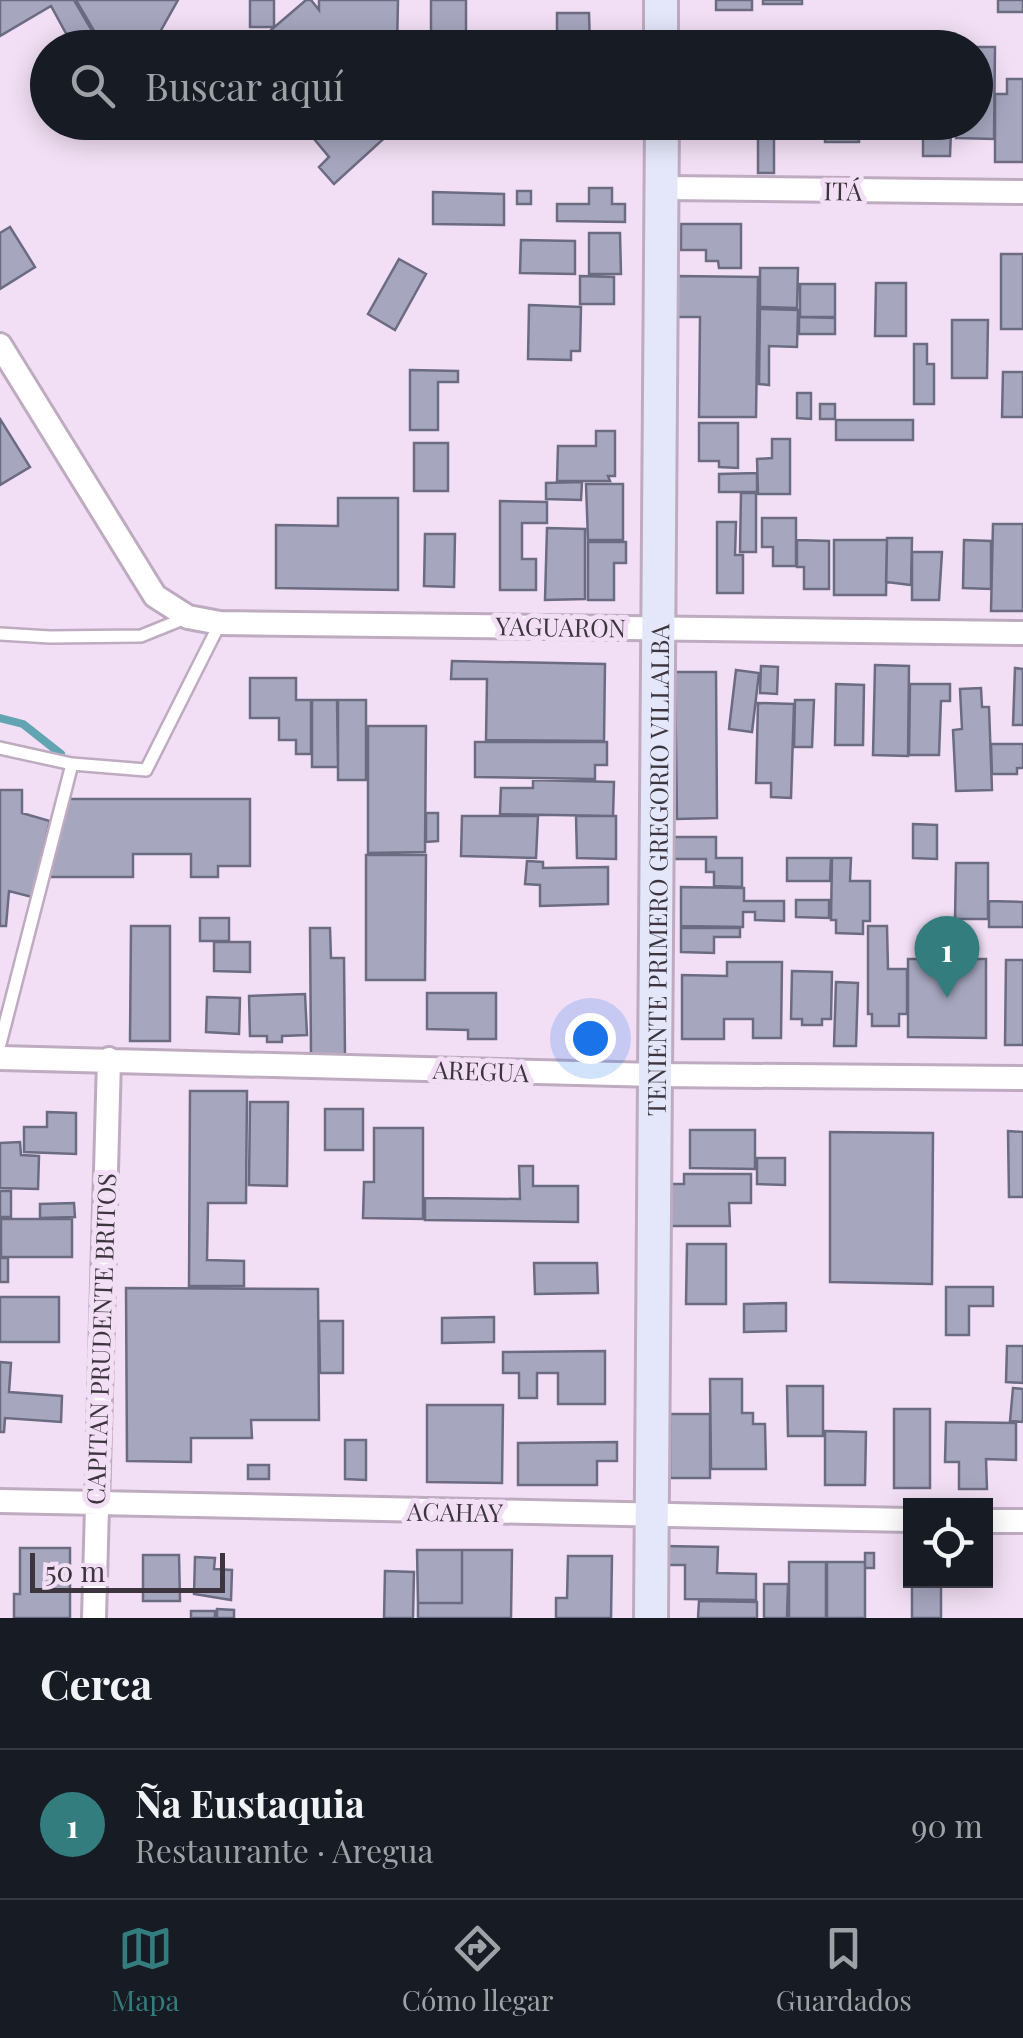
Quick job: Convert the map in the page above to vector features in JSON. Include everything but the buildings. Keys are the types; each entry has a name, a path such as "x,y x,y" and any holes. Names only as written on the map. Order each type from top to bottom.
{"street":[{"path":"661,0 662,30"},
{"name":"TENIENTE PRIMERO GREGORIO VILLALBA","path":"651,1618 662,140"},
{"name":"ITÁ","path":"663,188 1023,192"},
{"path":"0,344 155,596 188,617 220,622"},
{"name":"YAGUARON","path":"220,622 1023,633"},
{"name":"AREGUA","path":"0,1058 656,1075 1023,1078"},
{"name":"CAPITAN PRUDENTE BRITOS","path":"94,1618 109,1059"},
{"name":"ACAHAY","path":"0,1501 903,1520"},
{"path":"993,1521 1023,1522"}],"lane":[{"path":"0,634 141,636 188,617"},
{"path":"0,748 72,764 146,770 220,622"},
{"path":"0,1044 72,764"}],"waterway":[{"path":"0,718 23,724 61,754"}],"place":[{"name":"Ña Eustaquia","path":"947,998"}]}
